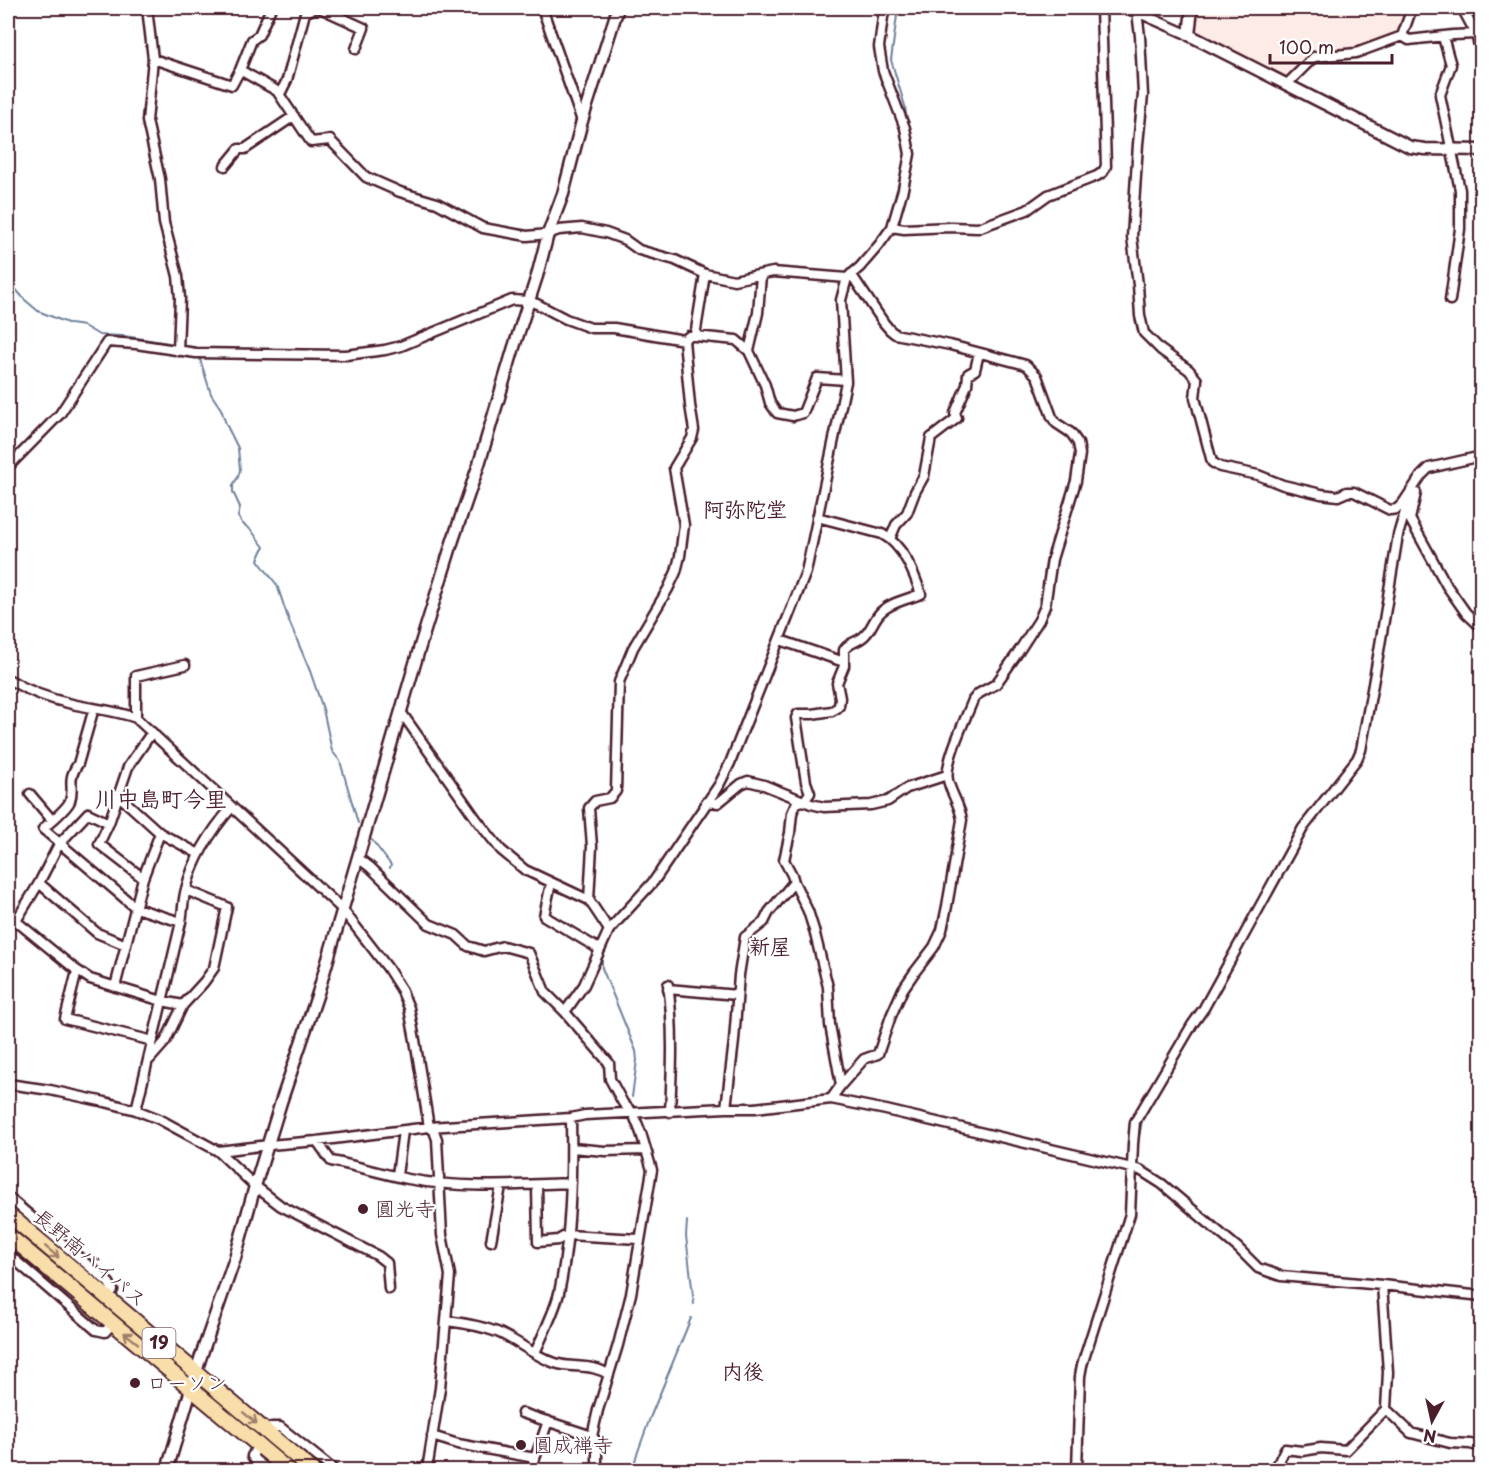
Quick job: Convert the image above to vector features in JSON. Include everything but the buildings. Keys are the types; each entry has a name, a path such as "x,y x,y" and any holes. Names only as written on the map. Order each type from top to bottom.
{"highway":[{"name":"長野南バイパス","path":"8,1214 312,1470"},
{"name":"長野南バイパス","path":"8,1235 288,1470"}],"street":[{"path":"147,8 153,59 147,121 160,179 164,223 178,276 180,298 178,351"},
{"path":"153,59 232,86 252,40 259,35 270,8"},
{"path":"296,8 306,13"},
{"path":"280,94 287,80 306,13 315,8"},
{"path":"320,8 364,28 356,49"},
{"path":"542,8 582,121"},
{"path":"167,1470 196,1373 235,1258 281,1102 318,993 453,540 479,464 548,234 563,194 582,121 618,8"},
{"path":"565,1012 584,985 609,930 654,881 719,785 730,764 806,572 846,380 841,300 849,276 860,267 892,227 910,154 904,128 883,71 879,47 886,8"},
{"path":"892,227 904,229 978,228 1027,210 1048,195 1103,172 1106,166 1101,8"},
{"path":"1123,8 1189,35 1410,147 1482,150"},
{"path":"1189,35 1192,8"},
{"path":"1402,36 1412,8"},
{"path":"1462,8 1476,34 1482,58"},
{"path":"1137,12 1143,94 1132,237 1140,316 1144,333 1148,338 1189,370 1197,380 1195,398 1212,462 1220,467 1258,475 1283,485 1321,494 1338,496 1354,492 1389,510 1396,509 1403,503 1420,476 1429,468 1482,456"},
{"path":"1402,36 1409,40 1476,34"},
{"path":"1286,85 1314,57 1356,53 1402,36"},
{"path":"1443,37 1451,65 1440,95 1460,190 1460,229 1450,300"},
{"path":"240,70 280,94 311,142 330,140 366,177 400,192 437,203 483,228 526,236 582,228 625,240 639,250 675,260 705,274 734,280 773,272 849,276"},
{"path":"225,166 239,149 245,149 294,116"},
{"path":"695,336 705,274"},
{"path":"749,351 758,313 761,275"},
{"path":"831,1099 841,1084 864,1059 878,1054 903,989 933,947 942,930 962,820 948,783 949,762 973,700 978,694 996,684 1039,620 1045,606 1052,559 1076,481 1080,454 1078,443 1071,433 1056,423 1052,417 1036,376 1026,365 950,345 896,334 884,323 849,276"},
{"path":"8,467 60,414 107,342 196,353 346,355 401,346 512,300 537,304 566,319 591,328 614,328 684,340 689,336 736,340 749,351 765,385 770,403 777,412 793,416 803,413 817,378 846,380"},
{"path":"589,900 592,846 590,808 595,801 610,798 616,791 619,682 633,648 668,589 680,556 684,525 674,468 692,438 694,430 684,340"},
{"path":"890,539 896,525 907,513 924,476 931,438 957,418 955,413 968,385 968,374 975,370 979,353"},
{"path":"1411,492 1416,493 1410,519 1447,586 1466,613 1482,628"},
{"path":"1077,1470 1080,1376 1130,1214 1136,1170 1136,1122 1204,1008 1302,828 1357,759 1361,750 1398,535 1411,492"},
{"path":"818,517 882,534 890,539 910,568 921,594 880,612 865,636 845,647 843,671 837,683 840,698 837,708 798,714 796,718 806,782 810,793 804,801 796,804 792,813 784,860 808,911 814,930 828,987 830,1025 841,1084"},
{"path":"780,640 844,662"},
{"path":"136,718 136,676 185,665"},
{"path":"8,679 26,690 47,698 136,718 342,909 387,967 400,989 409,1008 429,1127 434,1131 437,1139 442,1235 450,1275 440,1388 427,1470"},
{"path":"94,708 78,764 72,772 69,804 42,829 136,908 181,921"},
{"path":"401,712 470,810 501,849 525,870 589,900 609,930"},
{"path":"143,878 99,844 128,767 152,732"},
{"path":"706,802 718,803 748,781 824,807 871,805 888,801 907,788 947,775"},
{"path":"30,794 52,820"},
{"path":"118,795 160,833 199,854"},
{"path":"136,1110 181,921 186,890 199,854 217,824 232,807"},
{"path":"108,822 88,813 59,844 16,921 90,979 183,1005"},
{"path":"115,987 143,878 160,833"},
{"path":"358,858 429,924 456,935 468,946 484,951 503,946 529,953 545,992 609,1063 610,1079 623,1104 633,1113 652,1170 631,1294 592,1436"},
{"path":"726,1108 745,937 764,922 769,912 794,882"},
{"path":"39,883 97,933 126,945"},
{"path":"550,883 544,916 599,949"},
{"path":"147,1061 165,1042 183,1005 214,968 227,907 186,890"},
{"path":"77,971 65,1018 153,1041"},
{"path":"669,1112 672,1061 668,987 737,995"},
{"path":"8,1084 50,1090 136,1110 159,1119 218,1151 255,1186 281,1206 378,1256 387,1263 389,1289"},
{"path":"218,1151 429,1127 572,1118 585,1115 754,1108 831,1099 1136,1170 1162,1184 1238,1248 1258,1268 1281,1276 1482,1296"},
{"path":"535,1353 559,1296 571,1183 572,1118"},
{"path":"397,1175 403,1131"},
{"path":"317,1141 332,1161 407,1179 501,1186 571,1183"},
{"path":"572,1148 605,1151 646,1150"},
{"path":"537,1185 538,1242 558,1240 567,1235 639,1239"},
{"path":"491,1241 501,1186"},
{"path":"8,1197 109,1283 113,1290 107,1298"},
{"path":"8,1254 96,1330 105,1332 112,1324"},
{"path":"1275,1470 1285,1449 1346,1450 1386,1409 1388,1372 1382,1285"},
{"path":"447,1321 465,1323 498,1333 556,1363 588,1366 609,1375"},
{"path":"1386,1409 1411,1433 1450,1443 1482,1447"},
{"path":"522,1413 592,1436 597,1442 597,1470"},
{"path":"531,1470 548,1421"},
{"path":"267,1432 272,1427 280,1427 334,1470"},
{"path":"432,1436 458,1444 535,1458"},
{"path":"258,1445 252,1455 255,1461 268,1470"}],"shaded area":[{"path":"1199,8 1408,8 1398,34 1359,49 1309,54 1287,77 1280,78 1200,36 1197,30"}],"waterway":[{"path":"898,8 891,60 905,106 907,123"},
{"path":"905,199 910,173"},
{"path":"850,271 875,243 884,229"},
{"path":"8,282 38,311 70,324 84,326 99,335 124,336 175,344"},
{"path":"200,359 211,394 221,409 238,448 240,470 233,485 233,492 240,507 238,517 264,547 258,560 277,585 310,671 323,709 332,751 340,761 358,823"},
{"path":"832,468 850,382"},
{"path":"1426,475 1479,461"},
{"path":"1372,712 1403,531"},
{"path":"785,638 805,585"},
{"path":"738,755 782,644"},
{"path":"725,782 730,771"},
{"path":"372,840 391,865 390,868"},
{"path":"610,938 651,890"},
{"path":"604,951 602,968 636,1051 632,1097"},
{"path":"1164,1080 1202,1018"},
{"path":"1137,1166 1138,1142 1143,1116"},
{"path":"641,1119 653,1153 655,1167"},
{"path":"687,1221 686,1236 694,1304"},
{"path":"1105,1306 1128,1234"},
{"path":"633,1470 650,1418 691,1318"},
{"path":"1082,1423 1085,1376 1095,1337"}],"place":[{"name":"圓光寺","path":"363,1209"},
{"name":"ローソン","path":"135,1383"},
{"name":"圓成禅寺","path":"521,1445"}],"district":[{"name":"阿弥陀堂","path":"745,510"},
{"name":"川中島町今里","path":"161,799"},
{"name":"新屋","path":"770,947"},
{"name":"内後","path":"743,1372"}]}
